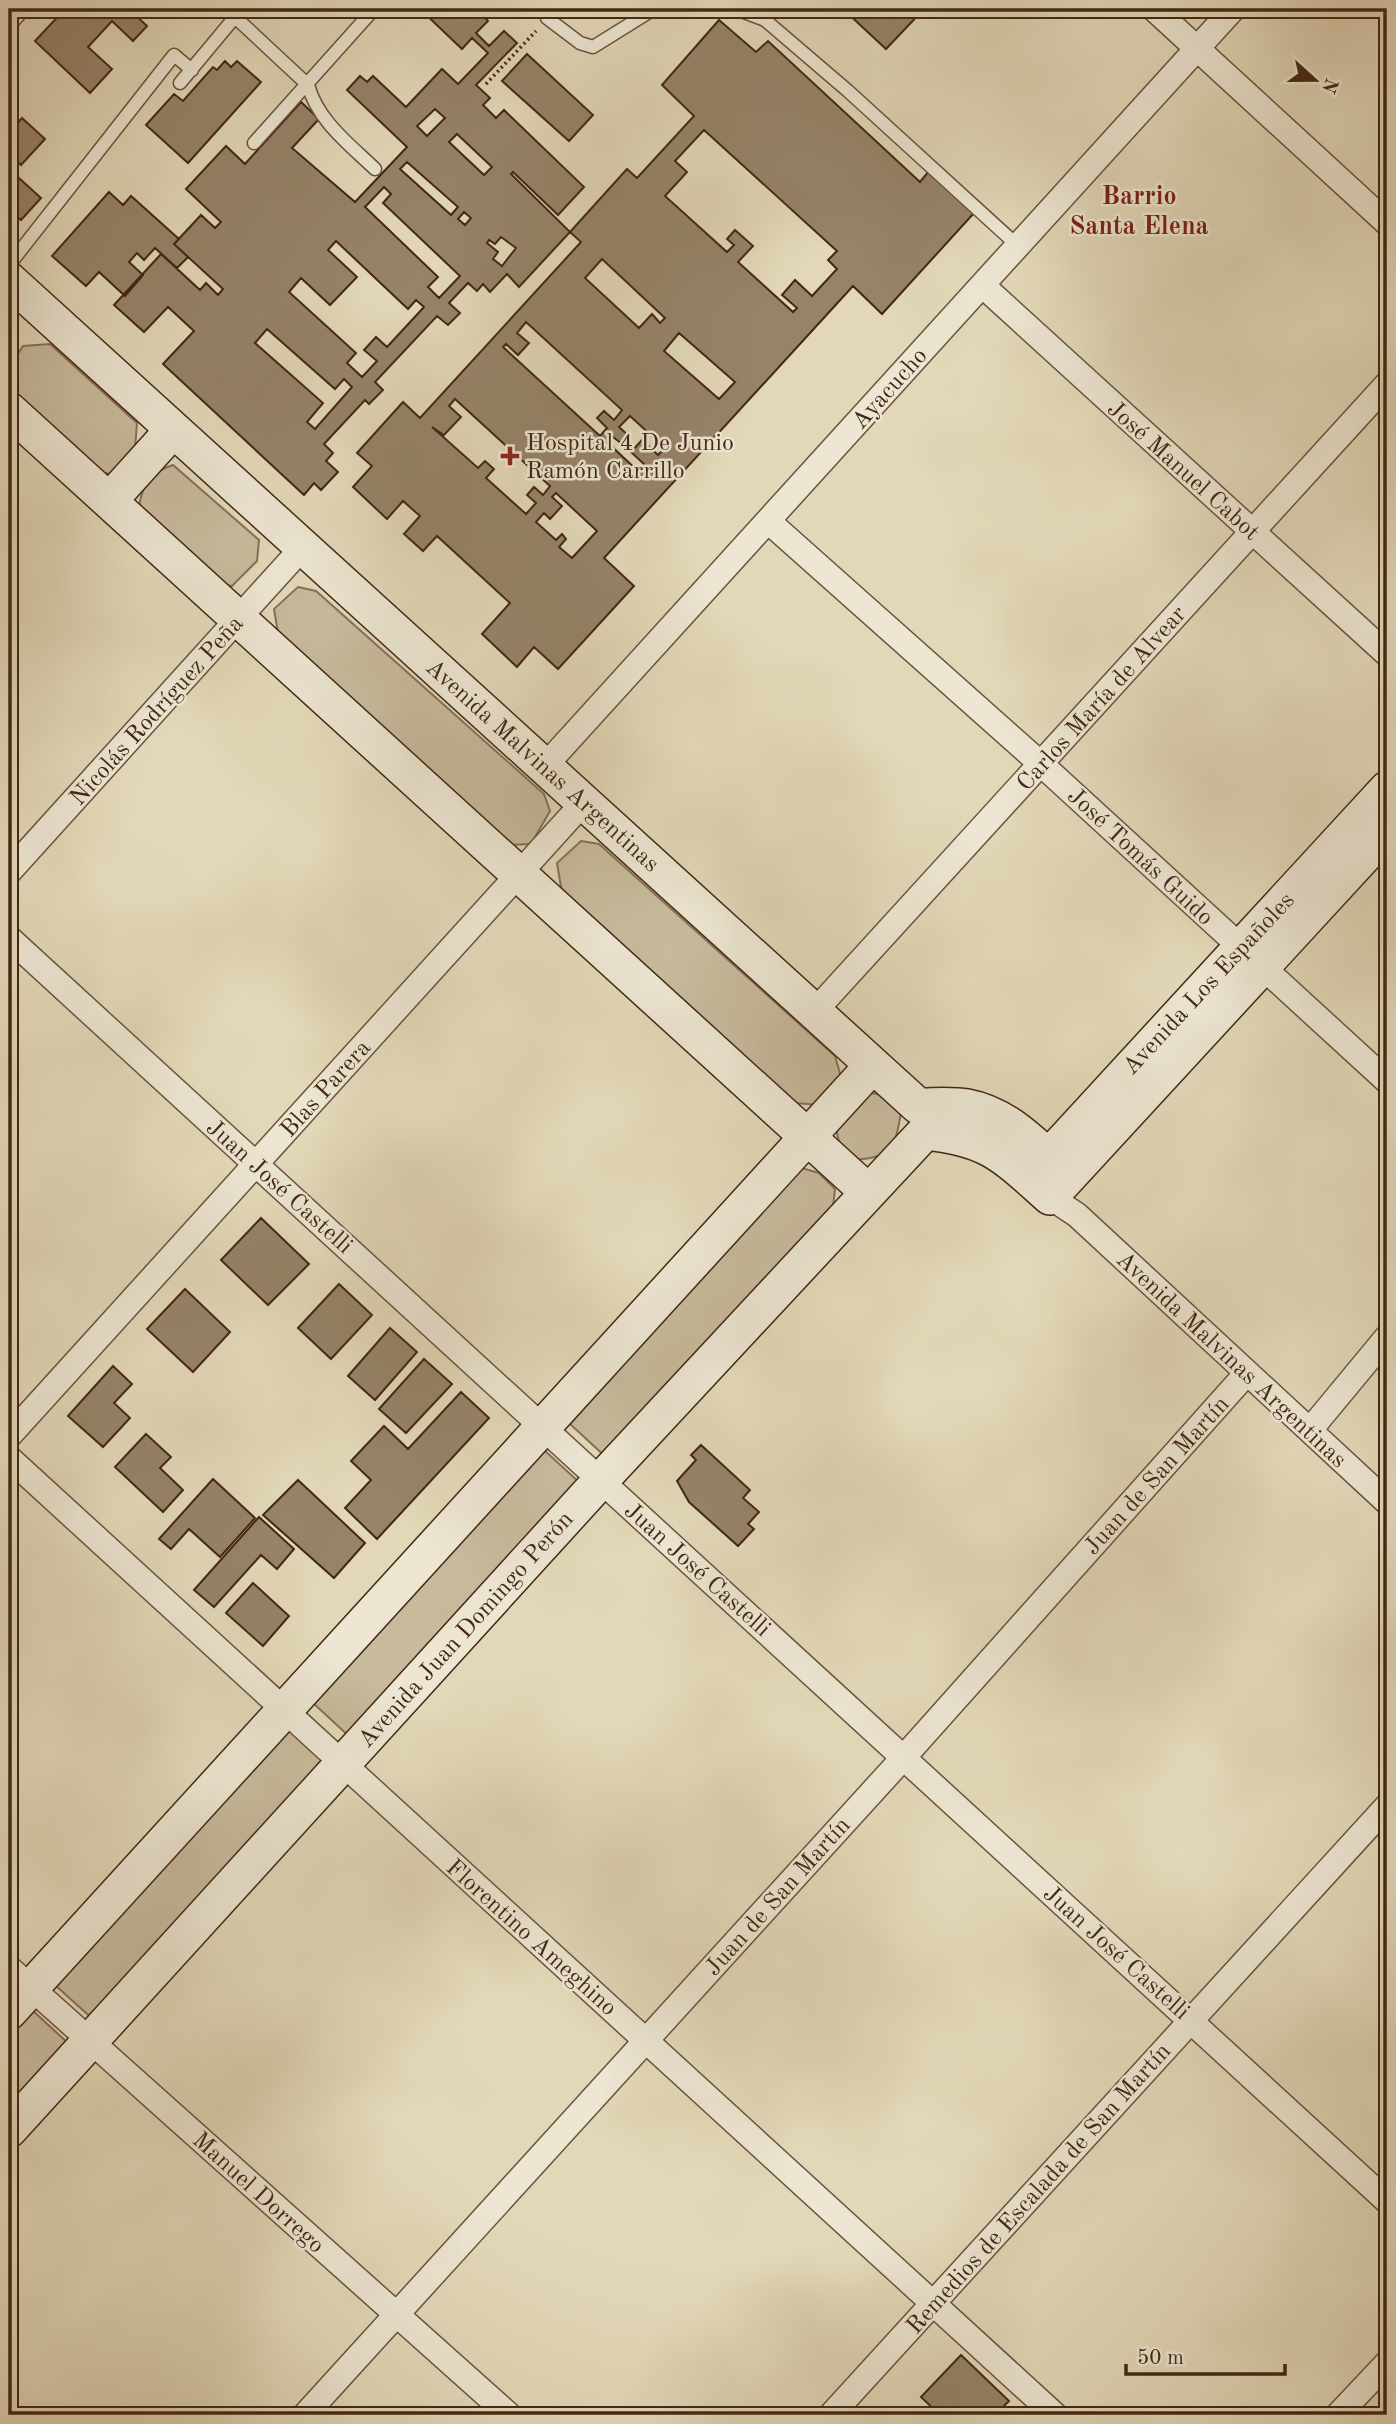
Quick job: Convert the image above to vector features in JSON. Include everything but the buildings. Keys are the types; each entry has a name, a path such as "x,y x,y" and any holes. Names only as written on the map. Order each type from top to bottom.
{"main road":[{"name":"Avenida Malvinas Argentinas","path":"11,283 918,1106 964,1106 992,1113 1016,1129 1054,1185"},
{"path":"9,410 868,1192"},
{"path":"109,501 173,429"},
{"name":"Avenida Los Españoles","path":"1054,1185 1250,958 1387,789"},
{"name":"Avenida Los Españoles","path":"1250,958 1387,831"},
{"path":"16,1989 285,1711 873,1065"},
{"name":"Avenida Malvinas Argentinas","path":"925,1132 954,1135 980,1142 1054,1185"},
{"name":"Avenida Juan Domingo Perón","path":"9,2130 601,1480 925,1132"}],"street":[{"path":"9,17 16,9"},
{"path":"1154,9 1387,223"},
{"name":"Ayacucho","path":"544,767 1233,9"},
{"name":"José Manuel Cabot","path":"982,285 1387,654"},
{"name":"Carlos María de Alvear","path":"814,1012 1387,384"},
{"name":"José Tomás Guido","path":"768,521 1041,764 1387,1081"},
{"name":"Nicolás Rodríguez Peña","path":"9,872 303,547"},
{"name":"Blas Parera","path":"9,1436 584,802"},
{"name":"Juan José Castelli","path":"9,938 1387,2201"},
{"name":"Avenida Malvinas Argentinas","path":"1054,1185 1246,1374 1387,1502"},
{"path":"1310,1430 1387,1337"},
{"name":"Juan de San Martín","path":"305,2415 904,1757 1246,1374"},
{"name":"Florentino Ameghino","path":"9,1458 1055,2415"},
{"name":"Remedios de Escalada de San Martín","path":"831,2415 1387,1806"},
{"name":"Manuel Dorrego","path":"16,1989 90,2040 509,2415"},
{"path":"1338,2415 1387,2363"}],"lane":[{"path":"254,143 374,9"},
{"path":"547,18 580,43 593,47 654,9"},
{"path":"736,9 765,20 848,91 1018,246"},
{"path":"180,83 235,17 308,85 313,101 329,125 375,169"},
{"path":"11,283 174,55 192,70"}],"path":[{"path":"486,83 547,18"}],"shaded area":[{"path":"50,344 137,423 135,449 115,475 90,470 10,398 9,368 23,346"},
{"path":"173,465 259,540 257,561 232,586 212,583 138,516 146,483 164,468"},
{"path":"298,587 316,591 544,794 550,811 531,844 505,845 279,639 274,609"},
{"path":"581,841 599,844 835,1056 841,1077 820,1105 795,1103 562,893 557,863"},
{"path":"865,1092 888,1096 901,1112 897,1134 890,1148 877,1156 854,1160 839,1142 835,1124"},
{"path":"798,1167 819,1173 835,1189 833,1207 608,1459 570,1424"},
{"path":"543,1449 581,1484 351,1738 313,1703"},
{"path":"288,1727 327,1761 95,2021 56,1986"},
{"path":"31,2009 70,2045 9,2113 9,2034"}],"place":[{"name":"Hospital 4 De Junio Ramón Carrillo","path":"510,456"}],"district":[{"name":"Barrio Santa Elena","path":"1139,210"}]}
